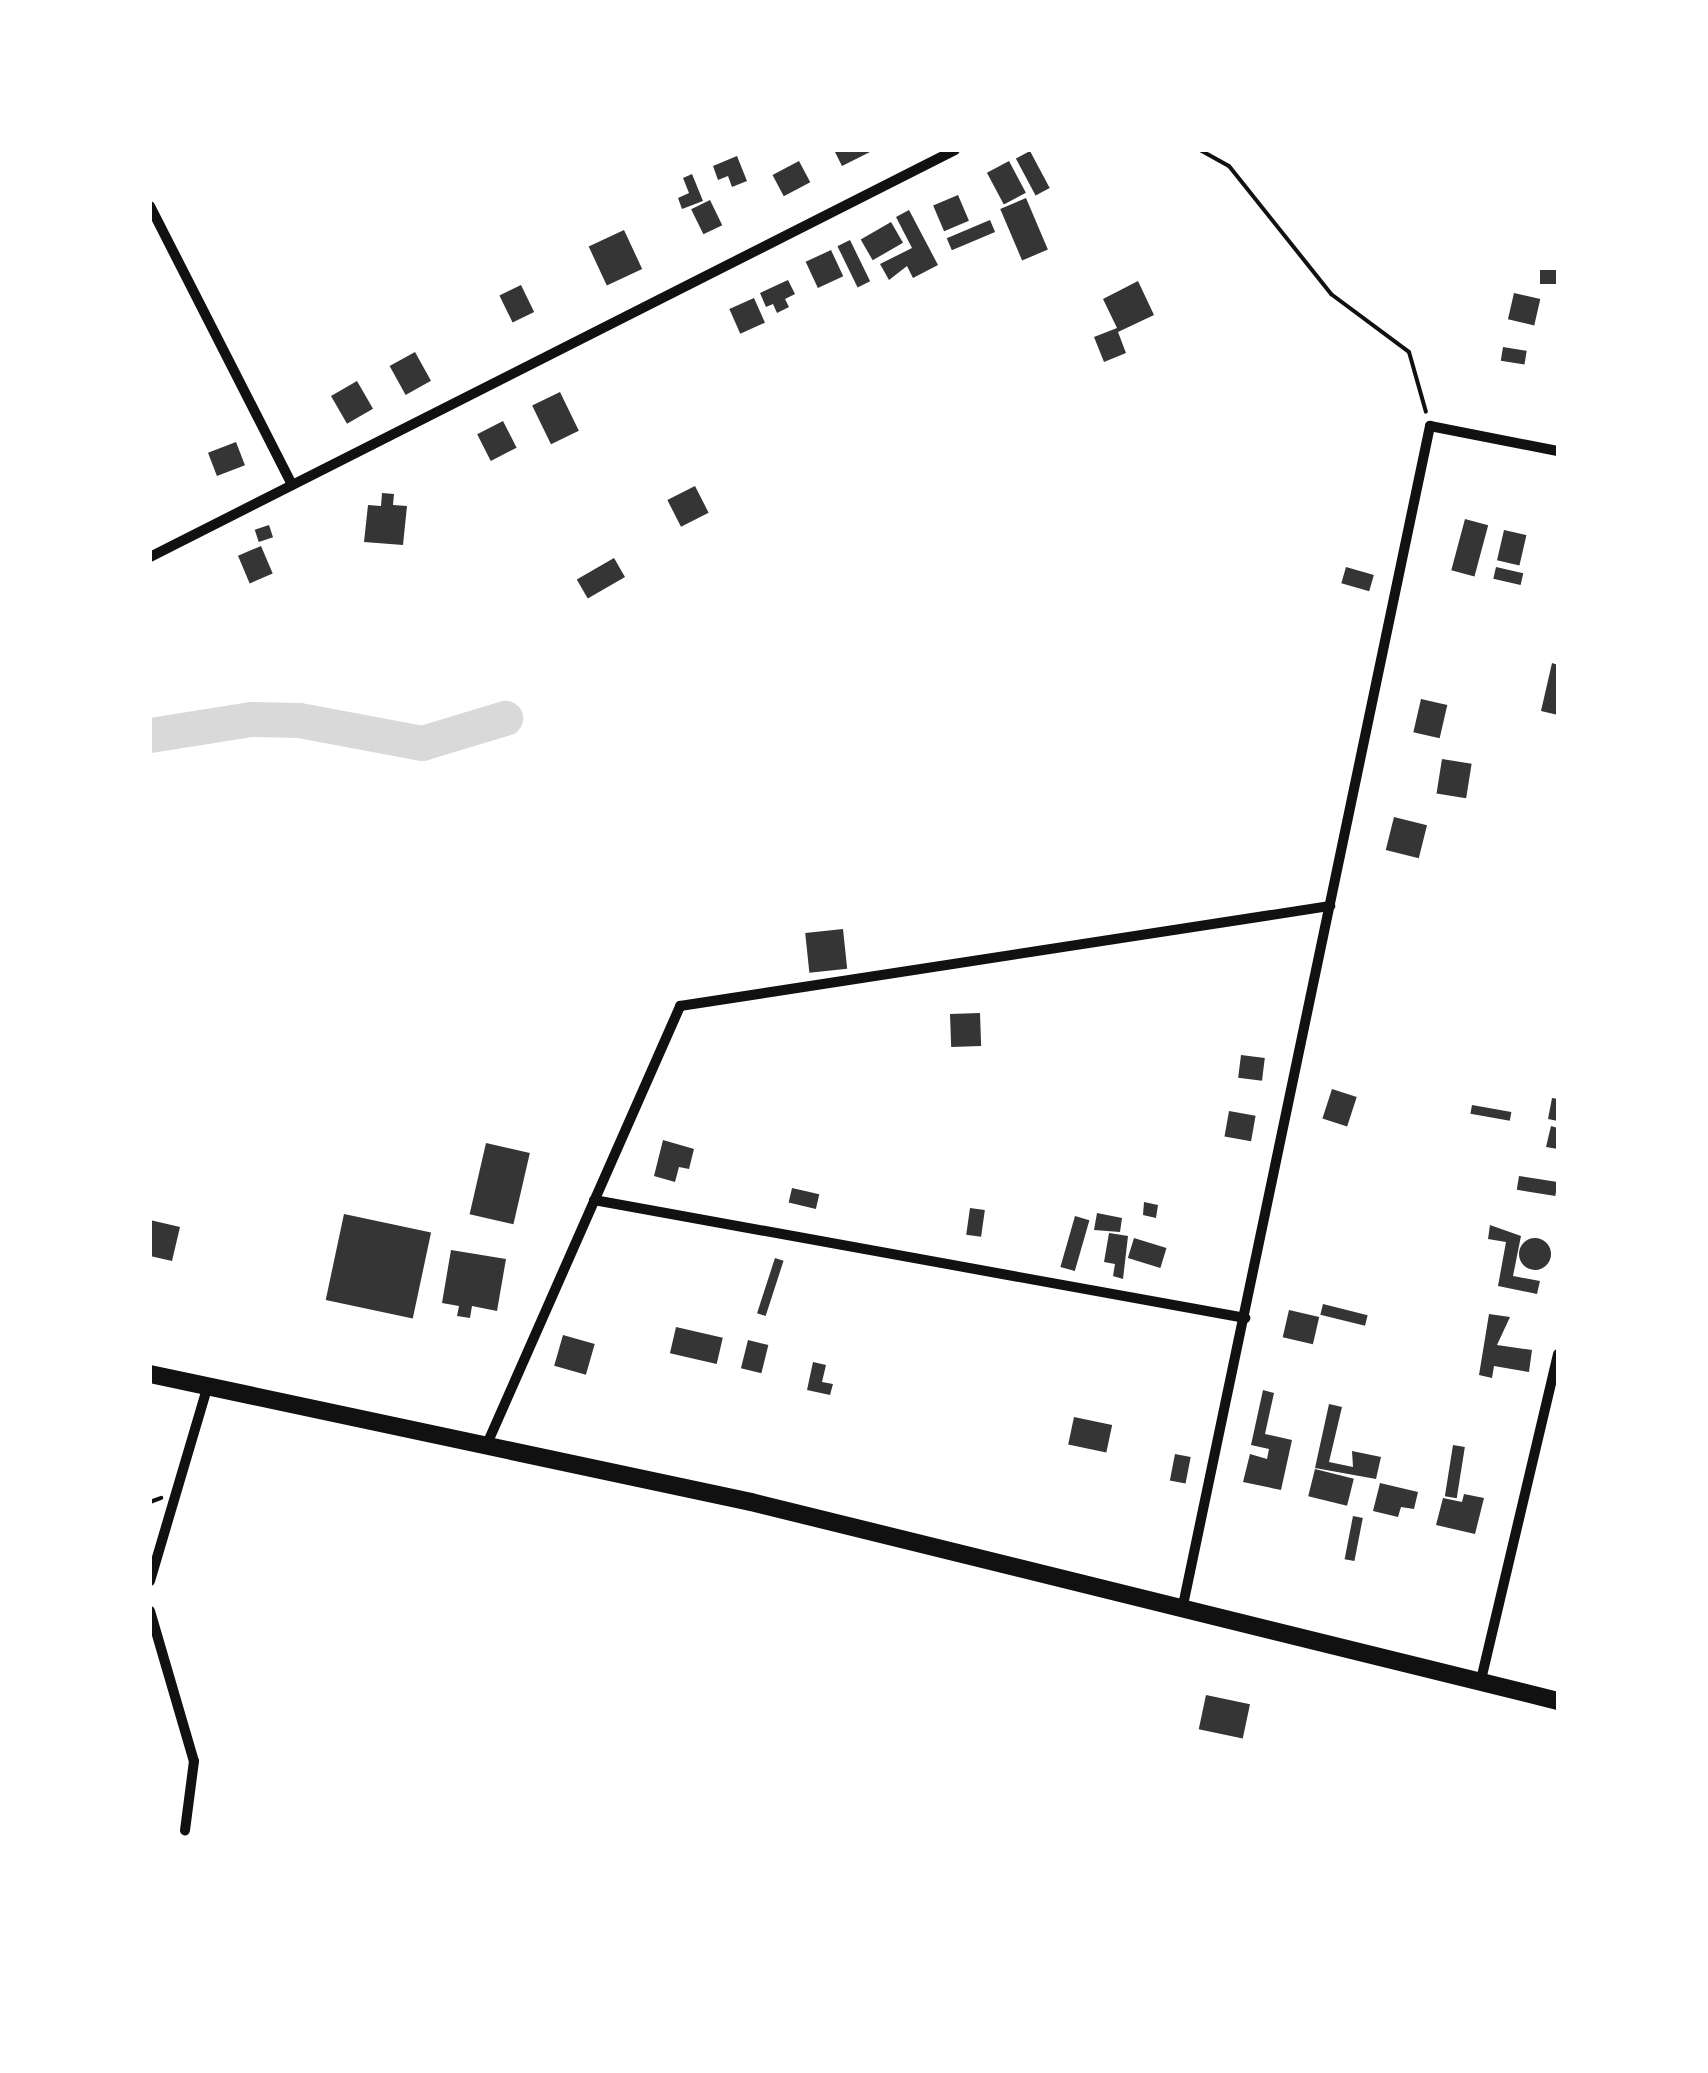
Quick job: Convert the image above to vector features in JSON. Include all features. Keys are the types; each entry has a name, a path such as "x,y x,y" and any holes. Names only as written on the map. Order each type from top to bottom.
{"highway":[{"path":"150,1374 209,1383 487,1444 1558,1701"}],"street":[{"path":"150,557 955,150"},
{"path":"150,206 292,485"},
{"path":"1182,1610 1430,426 1558,452"},
{"path":"487,1444 680,1006 1330,906"},
{"path":"594,1200 1244,1318"},
{"path":"1480,1684 1558,1354"},
{"path":"150,1581 209,1383"},
{"path":"150,1610 194,1760 186,1830"}],"path":[{"path":"1200,150 1229,166 1331,294 1409,352 1430,426"}],"building":[{"path":"834,150 874,150 842,166"},
{"path":"1030,151 1050,188 1036,196 1016,159"},
{"path":"737,156 747,181 732,187 728,176 718,180 713,166"},
{"path":"799,161 810,182 784,196 773,175"},
{"path":"1009,161 1026,193 1004,205 987,173"},
{"path":"692,174 703,201 682,209 678,198 689,193 683,178"},
{"path":"958,195 969,221 944,231 933,206"},
{"path":"1026,198 1048,250 1022,260 1000,209"},
{"path":"710,200 722,225 703,234 691,209"},
{"path":"909,210 938,265 913,278 907,266 889,280 880,264 912,248 896,217"},
{"path":"990,220 995,232 952,250 947,238"},
{"path":"891,222 903,243 873,260 861,240"},
{"path":"624,230 642,269 607,285 589,246"},
{"path":"850,240 870,281 858,287 837,246"},
{"path":"831,250 843,276 818,288 806,262"},
{"path":"1540,270 1558,270 1558,284 1540,284"},
{"path":"788,280 795,294 785,299 789,307 777,313 773,304 766,307 760,293"},
{"path":"1138,281 1154,315 1118,332 1126,353 1104,362 1094,337 1117,328 1103,299"},
{"path":"521,285 534,312 513,322 499,296"},
{"path":"1514,293 1540,299 1534,325 1508,319"},
{"path":"754,298 765,323 740,334 729,309"},
{"path":"1503,347 1527,351 1525,365 1501,361"},
{"path":"415,352 431,381 406,395 390,366"},
{"path":"357,381 373,409 347,424 331,396"},
{"path":"560,392 579,431 551,444 532,406"},
{"path":"503,421 517,448 491,461 477,434"},
{"path":"236,442 245,465 217,476 208,453"},
{"path":"695,486 709,513 681,527 667,500"},
{"path":"382,493 394,494 393,505 407,506 403,545 364,542 368,505 381,506"},
{"path":"1465,519 1488,525 1474,576 1451,570"},
{"path":"269,525 273,537 259,542 255,530"},
{"path":"1504,530 1526,535 1519,565 1497,560"},
{"path":"261,546 273,574 250,583 238,556"},
{"path":"614,558 625,577 588,599 577,580"},
{"path":"1346,567 1374,575 1369,591 1341,583"},
{"path":"1496,567 1523,573 1521,585 1493,579"},
{"path":"1552,663 1558,665 1558,715 1541,711"},
{"path":"1421,699 1447,705 1440,738 1413,732"},
{"path":"1442,759 1472,764 1466,798 1437,794"},
{"path":"1394,817 1427,825 1419,858 1386,850"},
{"path":"843,929 847,969 809,973 805,933"},
{"path":"980,1013 981,1046 951,1047 950,1014"},
{"path":"1241,1055 1265,1058 1262,1081 1238,1078"},
{"path":"1332,1089 1357,1097 1347,1127 1322,1118"},
{"path":"1552,1098 1558,1099 1558,1121 1548,1119"},
{"path":"1472,1105 1511,1112 1510,1121 1470,1114"},
{"path":"1229,1111 1256,1116 1251,1141 1224,1137"},
{"path":"1551,1126 1558,1128 1558,1149 1546,1147"},
{"path":"663,1140 694,1149 689,1169 679,1167 675,1182 654,1176"},
{"path":"486,1143 530,1153 513,1224 470,1214"},
{"path":"1519,1176 1558,1182 1555,1196 1517,1190"},
{"path":"792,1188 819,1194 816,1209 789,1203"},
{"path":"1144,1202 1158,1205 1156,1218 1143,1215"},
{"path":"970,1208 985,1210 981,1237 966,1235"},
{"path":"1097,1213 1122,1218 1120,1232 1094,1230"},
{"path":"344,1214 431,1233 413,1319 326,1300"},
{"path":"1075,1216 1089,1220 1075,1271 1060,1267"},
{"path":"150,1220 180,1227 172,1261 150,1256"},
{"path":"1490,1225 1521,1236 1513,1276 1540,1281 1537,1294 1498,1286 1506,1242 1488,1239"},
{"path":"1109,1233 1128,1236 1123,1279 1113,1276 1115,1264 1104,1262"},
{"path":"1134,1238 1167,1248 1160,1268 1128,1258"},
{"path":"1535,1238 1547,1242 1551,1254 1547,1266 1535,1270 1523,1266 1519,1254 1523,1242"},
{"path":"451,1250 506,1259 497,1311 472,1306 470,1318 457,1316 459,1306 442,1303"},
{"path":"775,1258 784,1261 766,1316 757,1313"},
{"path":"1323,1304 1368,1315 1365,1326 1320,1315"},
{"path":"1289,1310 1319,1317 1313,1344 1283,1337"},
{"path":"1489,1314 1510,1317 1497,1345 1532,1350 1529,1372 1494,1366 1492,1378 1479,1375"},
{"path":"676,1327 723,1338 717,1364 670,1353"},
{"path":"563,1335 595,1344 586,1375 554,1366"},
{"path":"748,1340 768,1345 761,1373 741,1368"},
{"path":"813,1362 826,1365 822,1382 833,1384 830,1395 807,1390"},
{"path":"1263,1390 1274,1393 1265,1434 1292,1440 1281,1490 1243,1482 1250,1454 1267,1459 1269,1449 1251,1445"},
{"path":"1329,1404 1342,1407 1329,1462 1353,1467 1352,1451 1381,1457 1376,1479 1315,1468"},
{"path":"1074,1417 1112,1425 1106,1452 1068,1444"},
{"path":"1453,1445 1465,1447 1457,1498 1445,1496"},
{"path":"1175,1454 1191,1457 1186,1484 1170,1481"},
{"path":"1315,1469 1354,1479 1347,1506 1308,1496"},
{"path":"1380,1483 1418,1492 1414,1509 1401,1507 1398,1517 1373,1511"},
{"path":"1464,1494 1484,1498 1475,1534 1436,1525 1443,1498 1462,1502"},
{"path":"1353,1516 1363,1518 1354,1561 1345,1559"},
{"path":"1206,1695 1250,1704 1243,1739 1199,1729"}],"waterway":[{"path":"150,735 251,719 299,720 422,743 505,718"}]}
